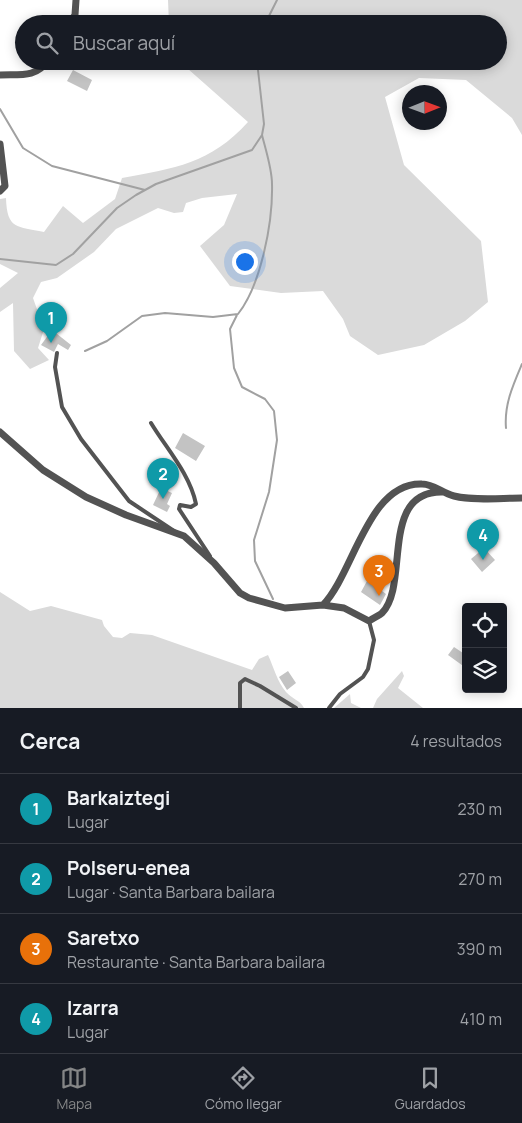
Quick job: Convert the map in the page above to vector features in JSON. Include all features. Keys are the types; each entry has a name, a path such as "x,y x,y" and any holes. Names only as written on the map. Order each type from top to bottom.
{"street":[{"path":"74,15 76,0"},
{"path":"0,76 33,74 42,70"},
{"path":"0,144 5,186 0,191"},
{"path":"0,432 43,470 86,497 126,515 184,536 214,562 240,593 248,598 285,608 322,605 344,608 369,621 383,612 389,600 405,516 413,504 426,494 443,492"},
{"path":"322,605 330,597 341,578 373,515 388,498 412,484 432,485 443,492 464,498 522,498"}],"lane":[{"path":"57,353 55,367 62,406 81,439 129,501 174,531"},
{"path":"151,422 167,445 195,498 196,504 194,506 184,504 180,505 179,509 192,525 214,562"},
{"path":"329,708 340,694 363,678 368,669 374,640 369,621"},
{"path":"240,708 240,683 245,679 296,708"}],"shaded area":[{"path":"168,0 522,0 522,135 512,118 466,80 419,78 406,85 402,85 402,88 385,97 404,165 481,241 488,302 465,321 424,345 378,355 350,336 343,319 323,291 281,293 230,286 200,246 224,225 237,194 202,198 186,203 183,212 174,213 158,208 116,229 94,252 57,278 41,282 33,298 44,329 38,348 49,360 30,369 14,351 13,303 0,312 0,288 18,273 0,264 0,199 6,198 11,221 20,227 44,232 63,206 83,223 115,199 122,178 159,171 191,162 220,147 248,122 189,70 507,70 507,15 169,15"},
{"path":"0,592 30,611 51,606 102,620 104,626 113,637 122,638 130,633 152,635 252,670 259,659 268,655 283,688 304,708 0,708"},
{"path":"402,671 404,676 398,688 423,708 373,708 377,699"},
{"path":"350,694 351,703 361,708 334,708"}],"building":[{"path":"73,70 92,80 87,91 67,81"},
{"path":"52,330 71,345 68,350 58,344 54,352 41,345"},
{"path":"183,433 205,446 196,461 175,448"},
{"path":"161,488 172,493 167,504 170,506 167,512 153,505"},
{"path":"484,548 495,560 482,572 471,559"},
{"path":"371,580 375,582 374,585 386,594 380,605 361,592 367,581 369,583"},
{"path":"454,647 462,652 462,665 448,655"},
{"path":"288,671 296,683 287,690 279,677"}],"waterway":[{"path":"270,15 277,0"},
{"path":"0,259 56,265 73,254 117,208 136,195 156,184 252,150 262,135 264,124 258,70"},
{"path":"0,109 23,148 52,166 145,190"},
{"path":"85,351 107,341 142,316 165,313 213,317 238,314 253,287 268,234 272,178 262,135"},
{"path":"237,315 230,329 234,368 242,387 265,399 274,411 277,440 269,492 254,540 255,561 273,599"},
{"path":"506,428 506,411 512,387 522,364"}],"place":[{"name":"Barkaiztegi","path":"51,343"},
{"name":"Polseru-enea","path":"163,499"},
{"name":"Izarra","path":"483,560"},
{"name":"Saretxo","path":"379,596"}]}
